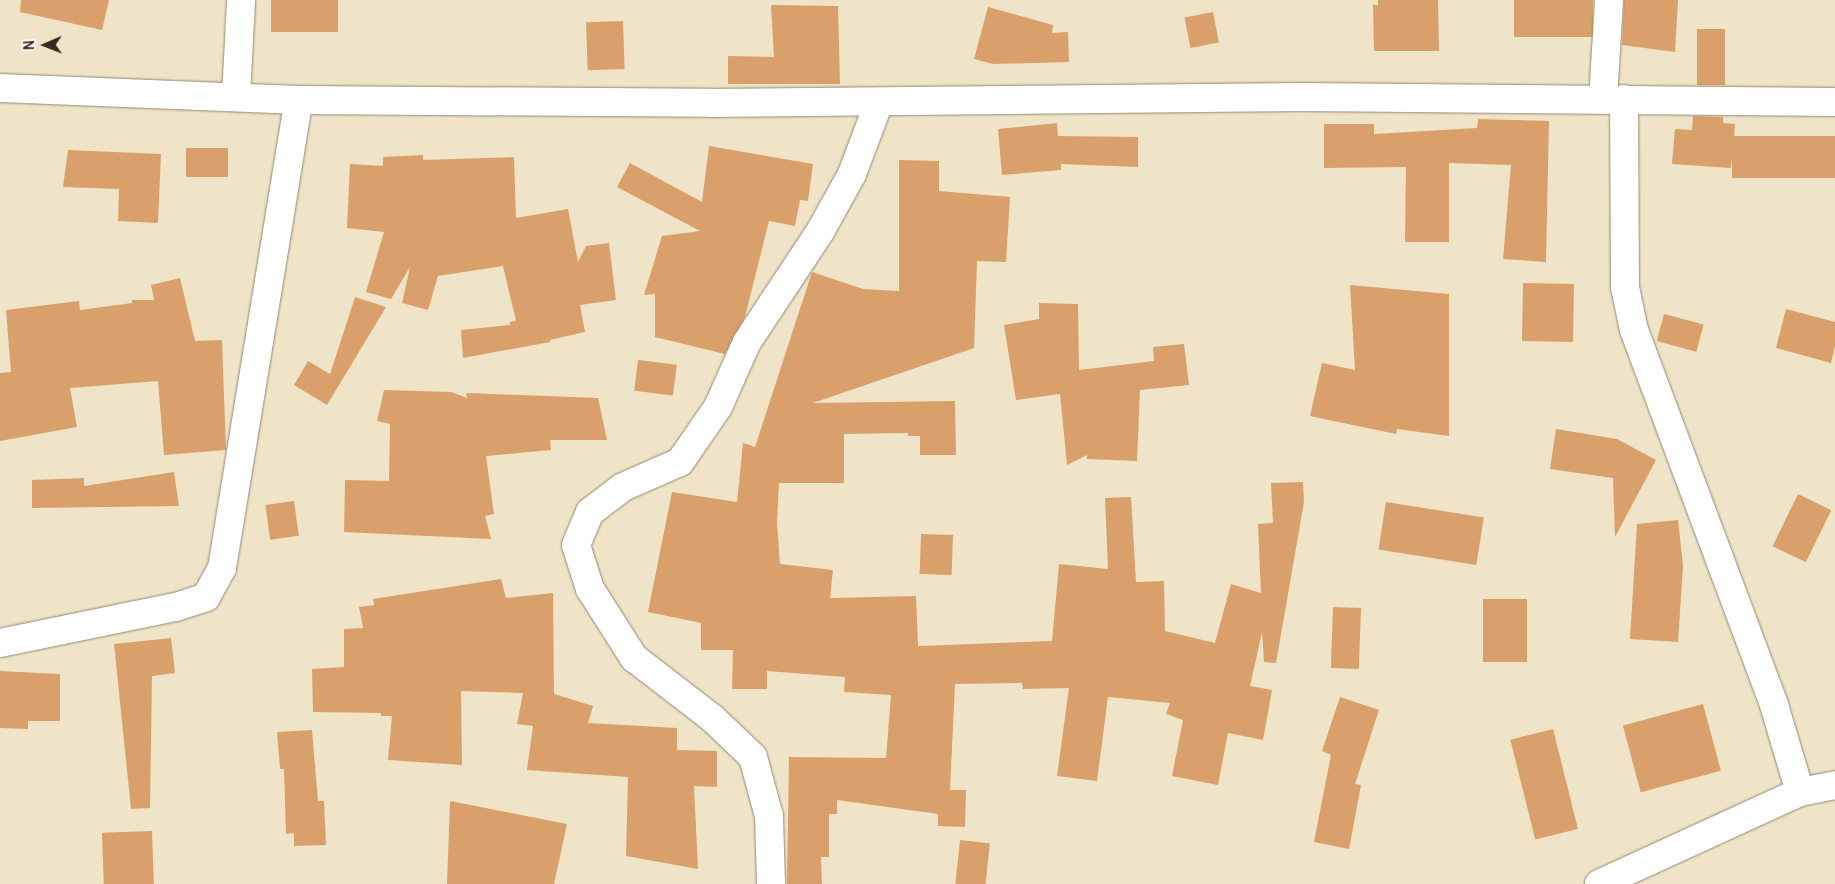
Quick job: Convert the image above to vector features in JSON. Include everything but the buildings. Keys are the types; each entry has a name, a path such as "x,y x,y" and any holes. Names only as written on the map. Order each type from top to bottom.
{"street":[{"path":"236,97 241,0"},
{"path":"1609,0 1625,287 1634,330 1774,705 1800,792"},
{"path":"0,88 299,100 879,102 1302,97 1835,102"},
{"path":"0,643 176,607 206,597 222,568 299,100"},
{"path":"771,884 769,816 753,757 712,718 634,658 590,589 576,545 590,512 623,487 680,462 718,407 747,342 821,230 852,174 879,102"},
{"path":"1599,884 1800,792 1835,785"}]}
